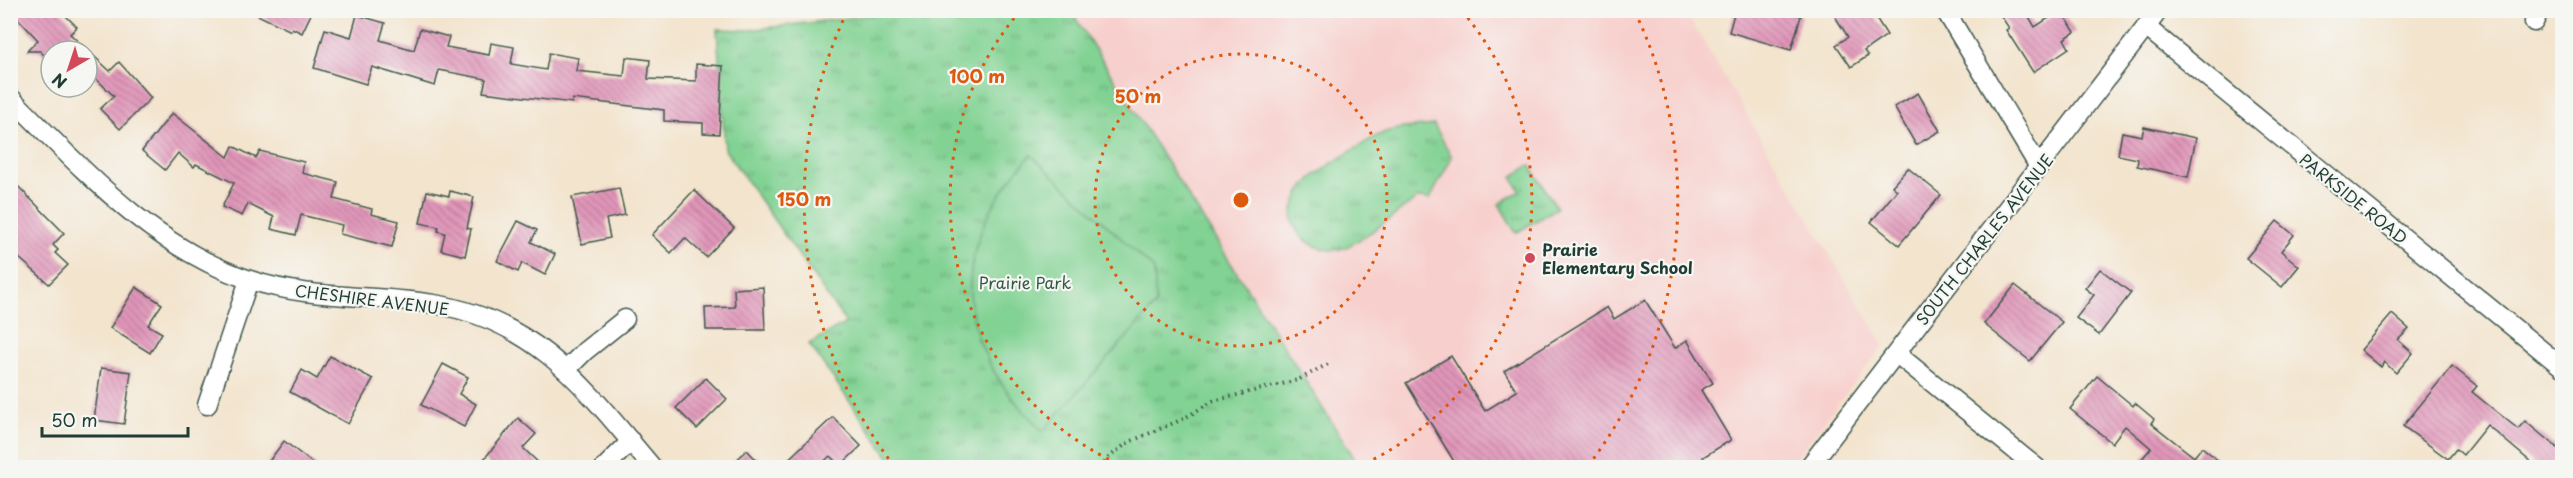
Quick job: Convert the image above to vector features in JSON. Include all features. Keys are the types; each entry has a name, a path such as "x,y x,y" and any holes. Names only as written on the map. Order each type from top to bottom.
{"street":[{"path":"1945,10 2039,167"},
{"name":"SOUTH CHARLES AVENUE","path":"1808,468 2159,10"},
{"name":"PARKSIDE ROAD","path":"2146,27 2562,367"},
{"name":"CHESHIRE AVENUE","path":"10,97 104,190 134,215 172,241 249,280 322,295 433,303 469,312 518,332 567,369 653,468"},
{"path":"207,405 249,280"},
{"path":"567,369 585,351 625,319"},
{"path":"1897,354 2037,468"},
{"path":"604,468 631,441"}],"path":[{"path":"1101,468 1110,456 1129,442 1183,419 1213,401 1298,380 1330,363"}],"shaded area":[{"name":"Prairie Elementary School","path":"1071,11 1685,11 1884,345 1789,467 1360,467"}],"green space":[{"name":"Prairie Park","path":"904,11 1071,11 1360,467 896,467 809,344 846,323 725,150 717,29 749,30"},
{"path":"1434,125 1452,157 1430,199 1418,198 1374,230 1346,247 1336,250 1316,246 1299,234 1292,216 1294,206 1304,187 1314,177 1347,154 1382,134 1400,129"},
{"path":"1031,155 1154,269 1156,304 1043,431 1013,398 990,365 976,330 970,296 973,261 984,225 1003,190"},
{"path":"1530,165 1557,208 1516,233 1499,204 1520,191 1512,177"}],"building":[{"path":"10,10 60,10 77,27 70,34 75,39 39,39 39,51 27,51 38,40"},
{"path":"247,10 313,10 302,33 292,28 291,31"},
{"path":"1735,10 1784,10 1801,16 1791,50 1729,32"},
{"path":"1831,10 1871,10 1887,35 1864,51 1868,56 1851,67 1836,45 1848,37"},
{"path":"1997,10 2025,10 2035,27 2061,10 2075,32 2064,39 2069,48 2033,72 2006,30 2009,28"},
{"path":"357,15 385,23 380,40 414,50 420,29 449,37 446,47 489,55 491,43 514,47 511,64 546,70 549,53 578,58 576,71 624,76 626,57 650,60 648,79 696,81 696,64 723,66 719,134 703,133 703,123 664,121 664,110 572,99 572,103 483,92 486,79 439,70 435,86 372,67 366,84 314,68 325,29 351,37"},
{"path":"99,61 110,71 119,62 151,98 120,129 100,109 114,96 99,82"},
{"path":"1918,93 1940,131 1916,145 1894,107"},
{"path":"172,113 228,157 233,146 256,158 260,151 304,162 302,173 338,182 334,199 372,209 371,214 399,221 392,247 340,234 342,225 301,215 296,235 271,229 274,217 248,204 242,216 222,207 234,183 196,164 194,167 178,153 165,170 142,151"},
{"path":"2144,127 2196,138 2188,177 2137,166 2138,159 2118,155 2122,132 2142,136"},
{"path":"1908,168 1941,195 1899,245 1871,222 1897,190 1892,186"},
{"path":"10,178 64,233 53,245 58,250 55,253 68,265 49,284 10,250"},
{"path":"619,188 625,215 606,219 610,238 582,244 572,197"},
{"path":"694,190 734,228 706,257 685,238 671,253 652,235"},
{"path":"427,191 449,196 450,191 474,197 467,228 471,229 465,256 441,250 445,233 438,231 439,227 420,223"},
{"path":"518,221 537,230 531,242 555,254 545,275 522,263 518,272 497,261"},
{"path":"2277,221 2294,235 2281,251 2299,266 2282,287 2246,258"},
{"path":"2100,269 2131,293 2099,335 2076,318 2094,295 2085,288"},
{"path":"2015,285 2062,322 2030,361 1984,324"},
{"path":"136,287 162,304 148,325 162,333 150,353 110,328"},
{"path":"763,287 765,330 706,330 705,308 735,307 734,289"},
{"path":"1645,300 1675,348 1687,340 1713,383 1701,390 1731,440 1703,457 1709,468 1458,468 1406,383 1451,356 1485,411 1517,391 1504,371 1607,307 1614,319"},
{"path":"2392,314 2409,329 2398,340 2413,353 2396,373 2384,362 2381,367 2361,350"},
{"path":"330,356 373,379 348,424 290,392 302,370 317,379"},
{"path":"443,364 468,377 459,394 476,404 464,427 421,405"},
{"path":"2452,366 2477,386 2472,392 2518,429 2525,421 2562,452 2562,468 2538,468 2487,425 2463,455 2456,449 2448,459 2403,426"},
{"path":"101,368 131,372 124,424 94,420"},
{"path":"2097,376 2133,406 2135,403 2154,419 2151,423 2194,457 2202,447 2227,468 2151,468 2141,460 2151,448 2125,426 2112,443 2070,409"},
{"path":"706,378 727,399 697,429 676,408"},
{"path":"833,417 861,446 840,466 830,456 817,468 779,468"},
{"path":"518,418 536,434 523,448 544,468 493,468 484,459"},
{"path":"284,441 319,468 264,468"},
{"path":"747,450 764,468 728,468"}],"place":[{"name":"Prairie Elementary School","path":"1530,258"}]}
